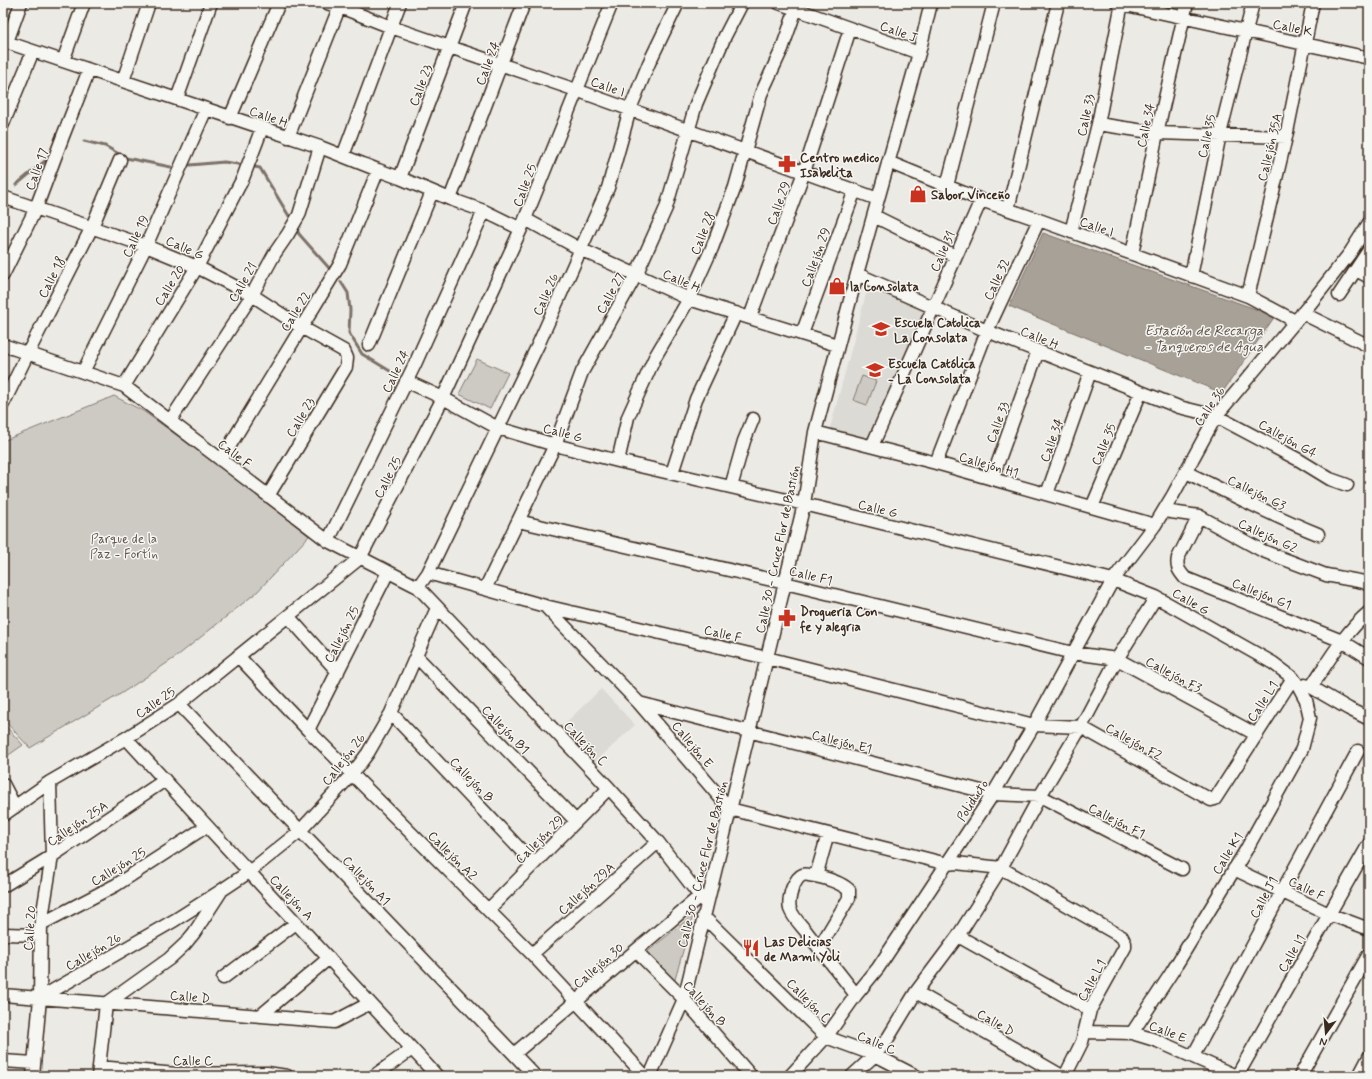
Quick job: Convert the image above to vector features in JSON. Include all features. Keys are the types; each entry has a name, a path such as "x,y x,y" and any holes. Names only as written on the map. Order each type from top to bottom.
{"street":[{"path":"5,42 21,3"},
{"path":"63,61 84,3"},
{"path":"123,81 150,3"},
{"path":"177,99 212,3"},
{"path":"230,118 279,3"},
{"name":"Calle I","path":"327,3 341,5 391,27 630,109 878,199"},
{"path":"343,156 400,3"},
{"name":"Calle 23","path":"400,178 466,3"},
{"name":"Calle 24","path":"450,199 524,3"},
{"name":"Calle 25","path":"3,815 50,782 126,738 178,704 360,558 443,398 523,224 612,3"},
{"name":"Calle 26","path":"418,588 428,573 538,344 608,188 630,109 649,63 678,3"},
{"name":"Calle 27","path":"485,589 555,445 582,372 636,275 666,208 696,104 725,36 742,3"},
{"name":"Calle J","path":"779,3 919,53"},
{"name":"Calle 30 - Cruce Flor de Bastión","path":"650,1076 684,999 703,905 730,809 804,504 815,432 837,345 919,53 931,3"},
{"path":"947,186 994,3"},
{"path":"1008,209 1058,3"},
{"name":"Calle K","path":"1120,3 1369,58"},
{"name":"Calle 33","path":"1071,232 1098,124 1120,3"},
{"name":"Calle 34","path":"1132,254 1157,133 1187,3"},
{"name":"Calle 35","path":"1191,276 1220,134 1253,3"},
{"name":"Callejón 35A","path":"1248,296 1286,137 1313,3"},
{"path":"288,137 341,5"},
{"name":"Calle 28","path":"618,461 628,417 655,357 689,299 712,248 735,187 761,94 782,48 796,9"},
{"name":"Calle 29","path":"750,317 804,172 850,29"},
{"name":"Calle H","path":"5,42 320,147 450,199 523,224 689,299 837,345"},
{"path":"3,124 33,51"},
{"name":"Calle 17","path":"3,275 36,208 89,70"},
{"name":"Calle 19","path":"83,372 146,246 206,110"},
{"path":"1098,124 1157,133 1286,137"},
{"name":"Calle 20","path":"124,386 197,267 243,178 262,128"},
{"name":"Calle 21","path":"170,422 252,295 275,253 299,215 320,147"},
{"name":"Calle 18","path":"3,404 92,227 120,160"},
{"name":"Calle I","path":"888,162 981,200 1248,296 1369,346"},
{"name":"Calle 22","path":"221,460 340,264 378,170"},
{"name":"Callejón 29","path":"802,334 855,190"},
{"path":"369,345 432,192"},
{"name":"Calle G","path":"3,197 146,246 197,267 252,295 344,351"},
{"name":"Calle 31","path":"872,446 981,200"},
{"name":"Calle 24","path":"328,541 406,381 484,211"},
{"path":"874,216 955,256"},
{"name":"Calle 32","path":"936,463 987,331 1039,220"},
{"name":"Calle 36","path":"1155,525 1216,416 1350,253 1369,223"},
{"path":"1339,295 1369,250"},
{"path":"1356,270 1369,277"},
{"name":"Calle H","path":"857,274 987,331 1090,372 1179,407 1216,416"},
{"path":"672,473 696,399 736,313"},
{"name":"Calle F","path":"3,344 124,386 328,541 418,588 438,608"},
{"name":"Calle 23","path":"268,496 346,366 347,358 344,351"},
{"name":"Calle 33","path":"992,479 1038,351"},
{"name":"Calle 34","path":"1047,494 1090,372"},
{"name":"Calle G","path":"406,381 443,398 498,428 555,445 804,504 1113,580 1156,597 1273,663 1296,682"},
{"name":"Calle 35","path":"1092,507 1141,392"},
{"name":"Callejón G4","path":"1216,416 1299,460 1330,479 1346,485"},
{"path":"731,487 744,441 753,419"},
{"name":"Callejón H1","path":"815,432 936,463 1155,525"},
{"name":"Callejón G3","path":"1186,472 1278,518 1318,534"},
{"path":"1164,511 1199,516"},
{"name":"Callejón G1","path":"1199,516 1178,558 1177,565 1179,572 1185,578 1342,641 1369,658"},
{"name":"Callejón G2","path":"1199,516 1263,551 1326,575 1364,582 1369,585"},
{"name":"Calle F1","path":"518,521 785,583 1073,653"},
{"name":"Poliducto","path":"790,1076 826,1037 856,994 878,968 947,864 993,794 1034,725 1113,580 1155,525"},
{"name":"Callejón 25","path":"308,730 388,572"},
{"name":"Calle F","path":"428,573 545,606 767,658 1034,725"},
{"path":"852,1076 875,1055 888,1038 916,992 958,936 1001,868 1040,796 1081,728 1117,659 1156,597"},
{"name":"Callejón E","path":"545,606 639,703 730,809"},
{"name":"Callejón 26","path":"40,998 174,920 222,890 249,872 300,831 353,773 368,753 390,713 438,608"},
{"name":"Callejón C","path":"438,608 609,788 658,842 703,905 826,1037"},
{"path":"1311,686 1342,641 1361,618 1369,612"},
{"path":"288,616 338,672"},
{"name":"Callejón F3","path":"1073,653 1117,659 1257,735"},
{"name":"Callejón A2","path":"238,656 308,730 353,773 532,954 645,1076"},
{"name":"Callejón B1","path":"416,656 576,821"},
{"path":"1296,682 1311,686 1369,719"},
{"name":"Calle L1","path":"1215,799 1257,735 1296,682"},
{"name":"Calle K1","path":"1132,1033 1172,972 1234,869 1302,749 1310,718 1306,700 1296,682"},
{"name":"Callejón E1","path":"639,703 993,794 1040,796"},
{"name":"Callejón A1","path":"178,704 535,1076"},
{"name":"Callejón B","path":"390,713 534,864"},
{"name":"Callejón F2","path":"1034,725 1081,728 1211,800 1215,799"},
{"name":"Callejón A","path":"126,738 438,1076"},
{"name":"Calle J1","path":"1193,1056 1358,750"},
{"name":"Callejón 25A","path":"3,886 52,856 165,780"},
{"name":"Calle 20","path":"33,1076 40,998 41,930 52,856 50,782"},
{"path":"3,784 15,807"},
{"name":"Callejón 29","path":"488,910 609,788"},
{"name":"Callejón F1","path":"1040,796 1182,869"},
{"path":"730,809 947,864 956,863 1001,868"},
{"name":"Callejón 25","path":"3,934 41,930 116,885 207,826"},
{"path":"816,876 828,834"},
{"name":"Callejón 29A","path":"532,954 658,842"},
{"name":"Calle I1","path":"1237,1076 1369,844"},
{"name":"Calle L1","path":"1001,868 1122,937 1125,943 1125,947 1090,1010 1082,1042 1064,1076"},
{"name":"Calle F","path":"1234,869 1329,914 1369,929"},
{"path":"819,948 850,894 846,887 806,874 799,876 793,885 790,898 790,909 795,918 819,948 856,994"},
{"name":"Callejón 26","path":"106,1004 169,959 185,944 194,933 222,890"},
{"name":"Callejón 30","path":"514,1054 636,951 703,905"},
{"path":"223,978 296,923"},
{"path":"958,936 1090,1010"},
{"name":"Callejón B","path":"636,951 684,999 751,1076"},
{"path":"1300,1076 1369,954"},
{"path":"260,1016 328,958"},
{"name":"Calle D","path":"916,992 1064,1076"},
{"name":"Calle D","path":"3,995 334,1022 370,1003"},
{"path":"99,1072 106,1004"},
{"name":"Calle E","path":"1085,1032 1132,1033 1155,1040 1237,1076"},
{"name":"Calle C","path":"826,1037 875,1055 916,1076"},
{"path":"374,1076 412,1049"},
{"path":"1359,1076 1369,1057"},
{"path":"3,1061 34,1063"},
{"name":"Calle C","path":"99,1072 176,1074 267,1073 287,1076"}],"shaded area":[{"name":"Escuela Católica - La Consolata","path":"869,283 930,309 871,445 829,432"},
{"path":"601,689 635,725 592,765 558,730"}],"green space":[{"path":"477,359 508,373 490,409 459,394"},
{"path":"862,376 876,381 867,405 853,400"},
{"name":"Parque de la Paz - Fortín","path":"114,396 143,411 250,488 309,536 257,592 176,657 122,693 30,748 3,719 3,441"},
{"path":"3,723 23,745 3,759"},
{"path":"693,915 674,983 647,952"}],"water":[{"name":"Estación de Recarga - Tanqueros de Agua","path":"1043,233 1275,316 1222,393 1009,306"}],"waterway":[{"path":"84,141 105,146 126,158 171,167"},
{"path":"16,185 45,161"},
{"path":"190,165 224,162 245,165"},
{"path":"250,166 260,168 292,221"},
{"path":"296,228 299,234 329,268"},
{"path":"341,282 348,293 350,310 349,333 362,354 390,371"}],"place":[{"name":"Centro medico Isabelita","path":"787,164"},
{"name":"Sabor Vinceño","path":"918,194"},
{"name":"la Consolata","path":"837,286"},
{"name":"Escuela Catolica La Consolata","path":"881,329"},
{"name":"Escuela Católica - La Consolata","path":"875,370"},
{"name":"Drogueria Con fe y alegria","path":"787,618"},
{"name":"Las Delicias de Mami Yoli","path":"751,948"}]}
